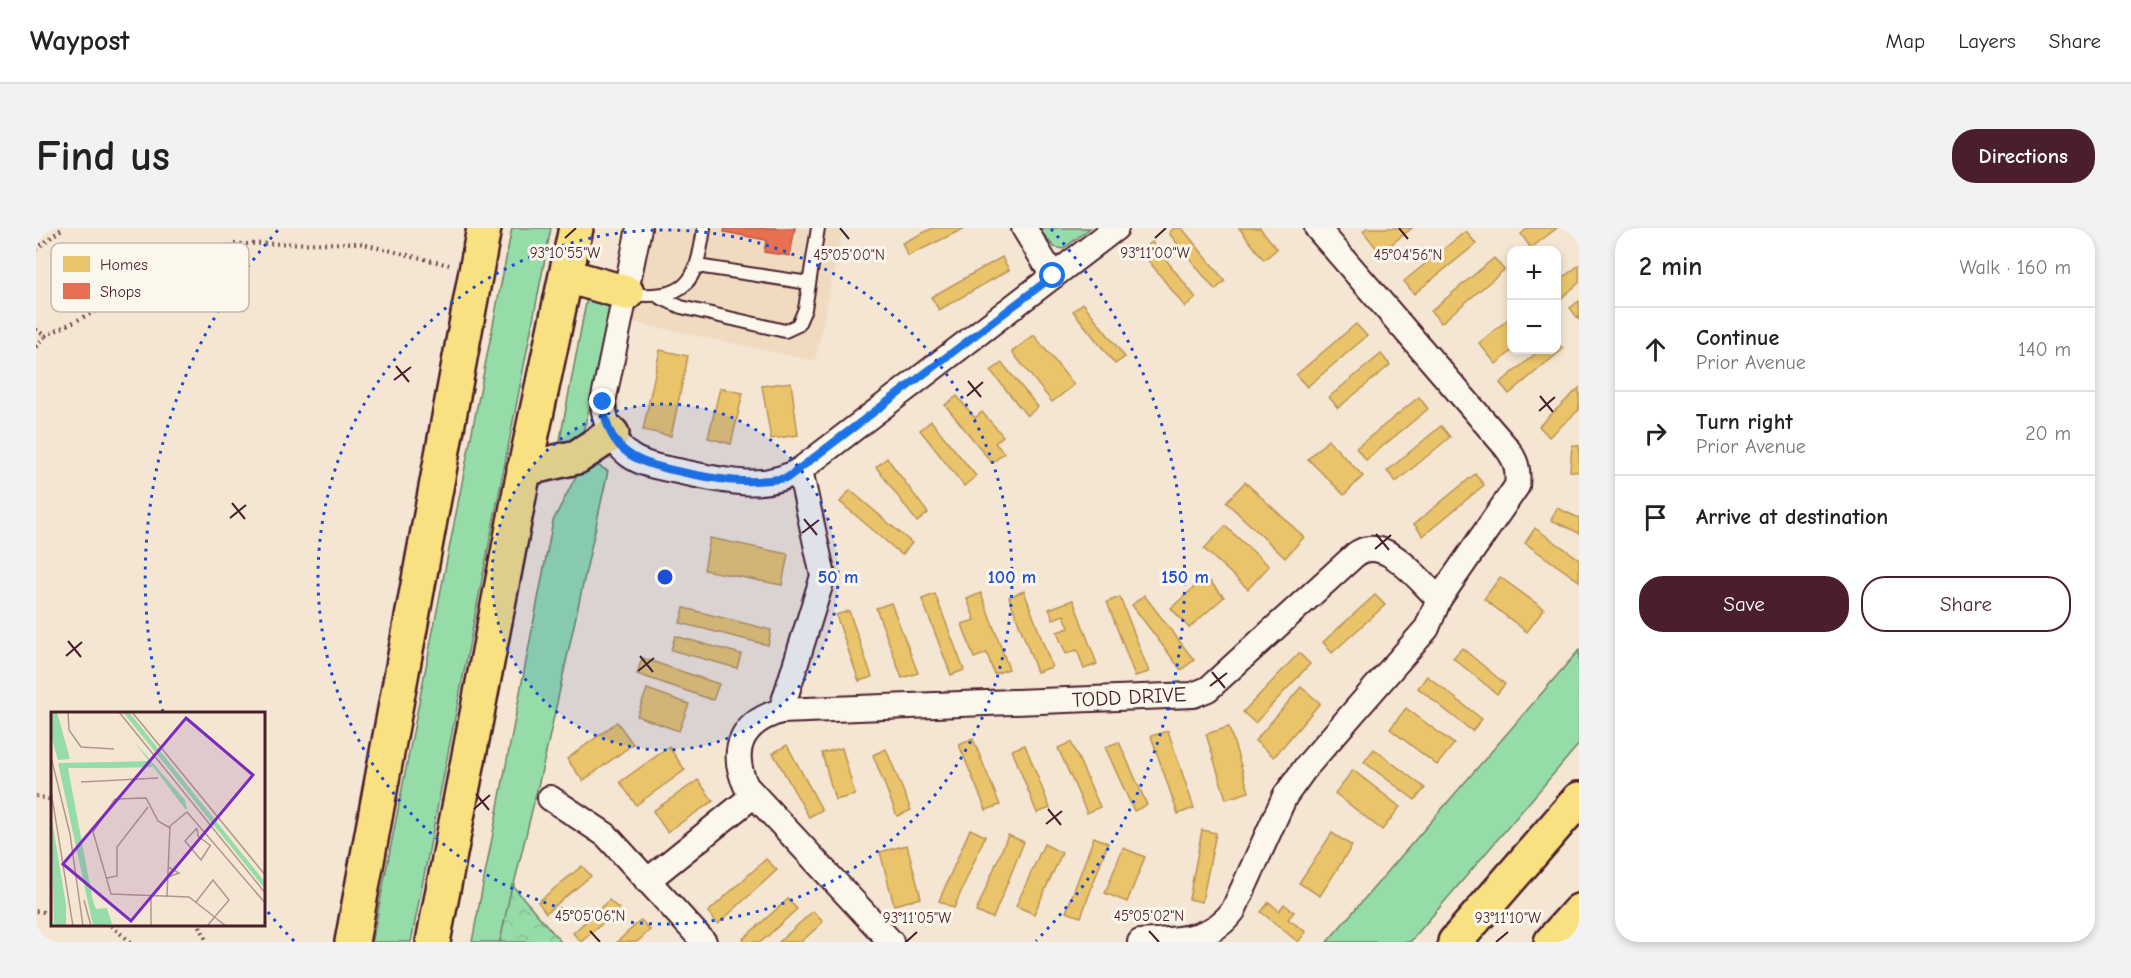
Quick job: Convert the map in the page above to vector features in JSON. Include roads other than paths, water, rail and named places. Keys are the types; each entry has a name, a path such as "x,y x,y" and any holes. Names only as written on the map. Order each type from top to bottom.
{"highway":[{"path":"352,942 484,228"},
{"path":"433,942 523,478 576,228"},
{"path":"567,276 627,293"},
{"path":"523,478 577,457 612,434"},
{"path":"1503,886 1579,783"},
{"path":"1455,942 1579,799"},
{"path":"1551,942 1579,911"}],"street":[{"path":"639,228 603,402 607,424 629,455 645,464 734,483 787,478 800,471 1116,228"},
{"path":"1024,228 1053,276"},
{"path":"1140,942 1194,938 1210,934 1224,924 1233,911 1285,796 1306,767 1427,628 1438,599 1514,492 1518,472 1515,459 1318,228"},
{"path":"781,711 823,576 800,471"},
{"name":"TODD DRIVE","path":"891,942 754,795 740,772 738,755 742,739 752,725 765,715 781,711 1193,695 1208,689 1355,555 1373,547 1385,550 1438,599"},
{"path":"647,881 754,795"},
{"path":"550,798 606,835 704,942"}],"lane":[{"path":"659,297 686,285 694,276 704,228"},
{"path":"627,293 659,297 681,307 785,331 798,325 805,309 818,228"},
{"path":"697,266 809,283"}]}
